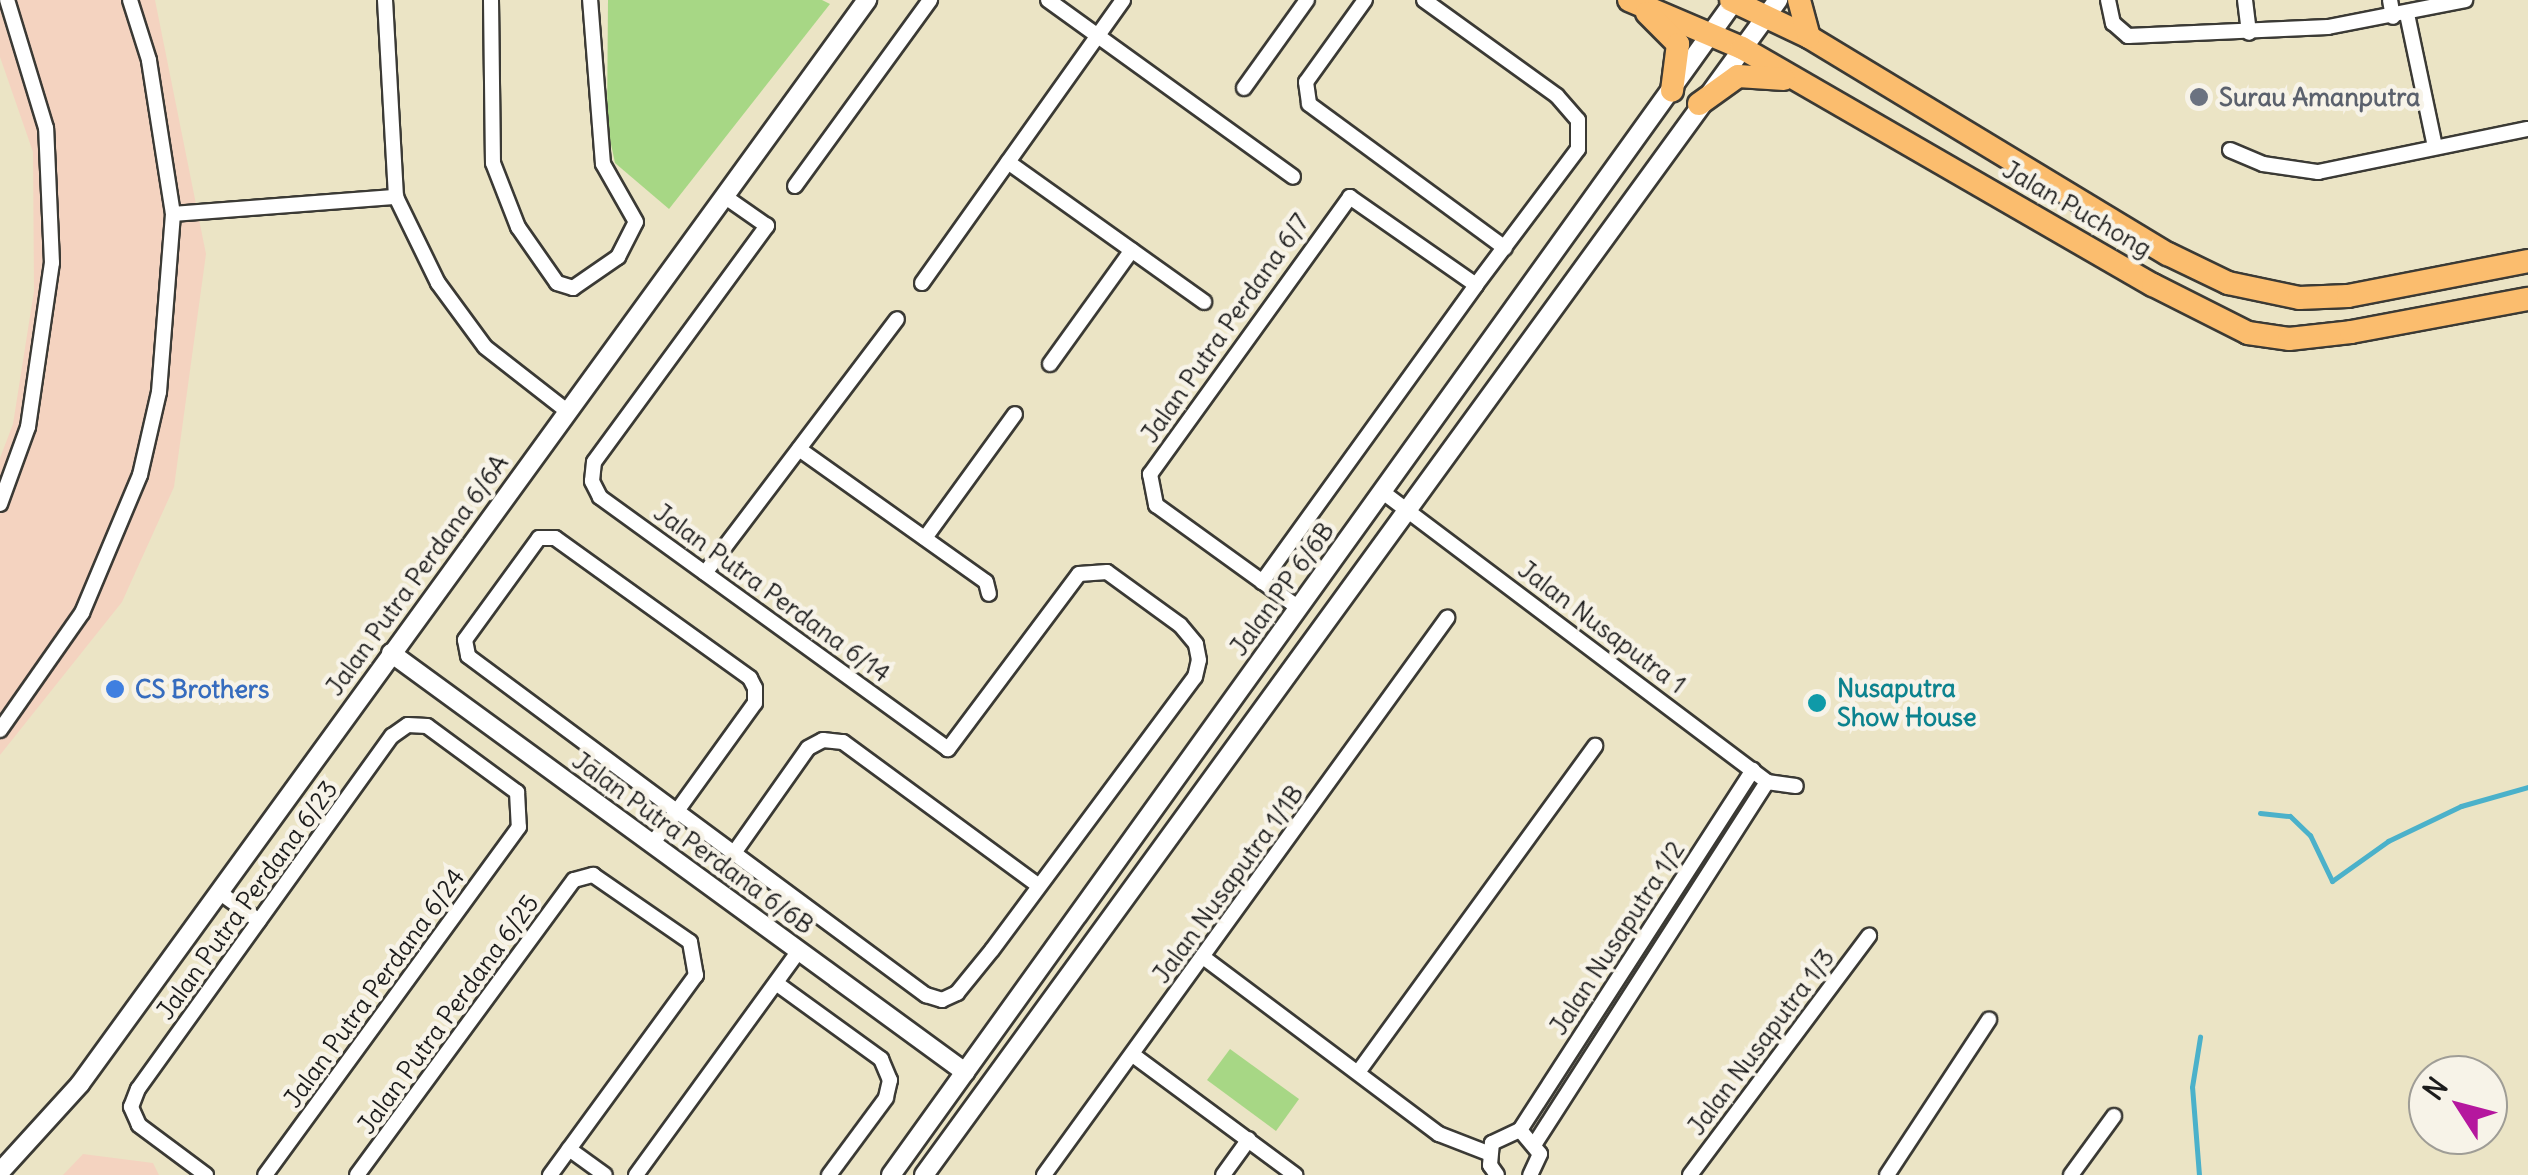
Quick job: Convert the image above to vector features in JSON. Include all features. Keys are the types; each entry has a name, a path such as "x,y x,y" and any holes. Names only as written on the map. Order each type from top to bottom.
{"main road":[{"name":"Jalan Puchong","path":"1734,0 1771,9 1809,38 2168,254 2228,283 2300,298 2348,296 2528,261"},
{"path":"1798,0 1809,38"},
{"path":"1631,1 1678,44 1672,91"},
{"name":"Jalan Puchong","path":"1631,1 1742,48 2248,333 2289,339 2336,334 2528,299"},
{"path":"1699,104 1738,76 1756,72 1807,85"}],"street":[{"path":"0,504 28,427 52,262 46,128 7,0"},
{"path":"0,730 82,613 140,475 159,392 172,214 149,60 130,0"},
{"path":"385,0 396,197 438,283 485,347 567,411"},
{"path":"491,0 493,164 518,228 557,284 572,288 595,277 618,257 636,222 603,164 590,0"},
{"name":"Jalan Putra Perdana 6/6A","path":"0,1172 80,1084 867,0"},
{"path":"796,186 930,0"},
{"path":"1048,0 1292,177"},
{"path":"1244,88 1307,0"},
{"path":"1365,0 1306,82 1309,104 1505,248"},
{"path":"1298,608 1262,582 1578,149 1578,120 1557,96 1424,0"},
{"name":"Jalan PP 6/6B","path":"891,1175 1734,0"},
{"path":"2108,0 2120,32 2249,33 2400,15 2465,0"},
{"path":"2245,0 2249,33"},
{"path":"2390,0 2400,15 2436,146"},
{"path":"922,283 1119,6"},
{"name":"Jalan PP 6/6B","path":"924,1175 1405,507 1771,9"},
{"path":"2230,150 2263,164 2318,172 2528,129"},
{"path":"1008,162 1204,302"},
{"name":"Jalan Putra Perdana 6/14","path":"724,196 768,226 594,462 592,480 600,496 948,749 1078,574 1107,572 1196,644 1195,677 1040,886"},
{"path":"172,214 396,197"},
{"name":"Jalan Putra Perdana 6/7","path":"1262,582 1156,505 1149,491 1150,474 1350,197 1476,285"},
{"path":"1050,364 1132,250"},
{"path":"705,573 897,319"},
{"path":"925,538 1015,414"},
{"path":"799,449 986,582 989,594"},
{"name":"Jalan Nusaputra 1","path":"1384,492 1767,782"},
{"path":"652,844 677,811 754,703 750,678 556,538 539,538 464,649 677,811 926,995 942,1000 957,993 1040,886 842,742 823,740 808,748 734,853"},
{"name":"Jalan Nusaputra 1/1B","path":"1044,1175 1447,618"},
{"name":"Jalan Putra Perdana 6/6B","path":"390,654 965,1072"},
{"name":"Jalan Putra Perdana 6/24","path":"265,1175 520,827 517,792 426,726 408,725 392,736"},
{"name":"Jalan Putra Perdana 6/23","path":"206,1175 139,1125 131,1108 138,1089 392,736"},
{"path":"1358,1071 1595,746"},
{"name":"Jalan Nusaputra 1/2","path":"1520,1130 1753,770"},
{"path":"1767,782 1796,786"},
{"name":"Jalan Nusaputra 1/2","path":"1536,1142 1632,1000 1767,782"},
{"name":"Jalan Putra Perdana 6/25","path":"357,1175 574,880 593,875 609,881 690,942 698,956 696,974 569,1149"},
{"path":"220,892 259,922"},
{"name":"Jalan Nusaputra 1/3","path":"1690,1175 1869,936"},
{"path":"1641,942 1661,954"},
{"path":"636,1175 799,951"},
{"path":"1204,957 1438,1134 1488,1153 1497,1175"},
{"path":"776,982 881,1059 890,1080 886,1098 829,1175"},
{"path":"1611,988 1632,1000"},
{"path":"1887,1175 1989,1020"},
{"path":"1133,1055 1294,1175"},
{"path":"2071,1175 2114,1116"},
{"path":"1488,1153 1499,1135 1520,1130 1536,1142 1540,1154 1530,1175"},
{"path":"1223,1175 1249,1140"},
{"path":"550,1175 569,1149 605,1175"}],"shaded area":[{"path":"0,0 155,0 206,254 174,487 122,602 0,755 0,458 13,424 34,291 33,152 0,57"},
{"path":"83,1154 153,1163 159,1175 63,1175"}],"green space":[{"path":"608,0 822,0 830,4 669,209 615,163 607,125"},
{"path":"1230,1049 1299,1099 1276,1131 1207,1080"}],"waterway":[{"path":"2260,813 2290,816 2310,835 2332,881 2388,841 2461,806 2528,787"},
{"path":"2199,1175 2192,1087 2200,1037"}],"place":[{"name":"Surau Amanputra","path":"2199,97"},
{"name":"CS Brothers","path":"115,689"},
{"name":"Nusaputra Show House","path":"1817,703"}]}
